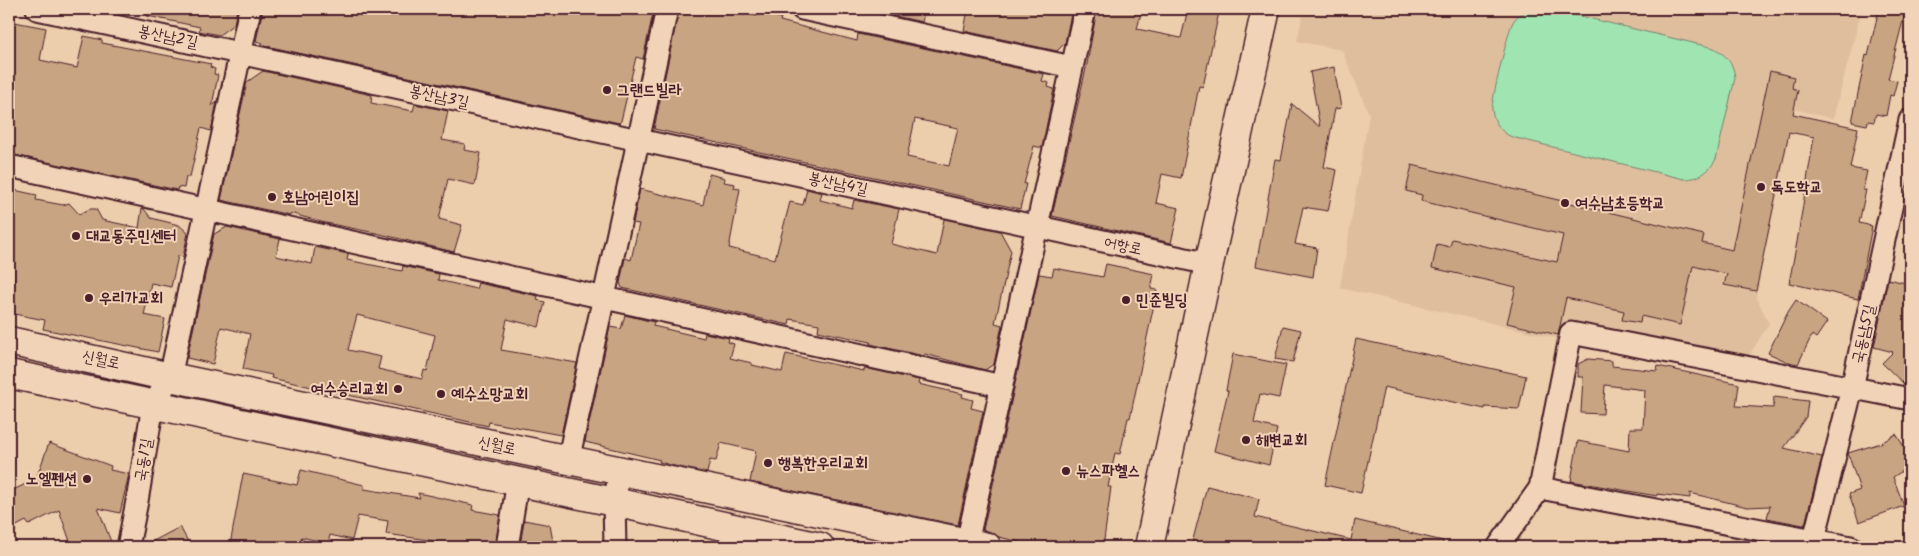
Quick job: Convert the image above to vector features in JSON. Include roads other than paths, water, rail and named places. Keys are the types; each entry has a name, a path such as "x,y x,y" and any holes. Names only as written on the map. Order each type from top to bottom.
{"street":[{"name":"봉산남2길","path":"37,9 240,53"},
{"path":"170,377 250,9"},
{"path":"568,461 667,9"},
{"path":"802,9 1072,68"},
{"path":"977,545 1002,386 1085,9"},
{"path":"1149,547 1209,264 1266,9"},
{"name":"봉산남3길","path":"240,53 638,140"},
{"name":"국동남5길","path":"1812,544 1902,198 1910,125"},
{"name":"봉산남4길","path":"638,140 1037,227"},
{"path":"9,166 1002,386"},
{"name":"어항로","path":"1037,227 1209,264"},
{"path":"1498,547 1540,488 1572,332 1910,399"},
{"name":"신월로","path":"9,340 170,377 977,545"},
{"name":"신월로","path":"9,374 518,481 820,547"},
{"name":"국동1길","path":"128,547 153,405 170,377"},
{"path":"615,547 614,502 620,472"},
{"path":"507,547 518,481"},
{"path":"1540,488 1812,544 1851,547"}],"place":[{"name":"그랜드빌라","path":"607,90"},
{"name":"독도학교","path":"1761,187"},
{"name":"호남어린이집","path":"272,197"},
{"name":"여수남초등학교","path":"1565,203"},
{"name":"대교동주민센터","path":"76,236"},
{"name":"우리가교회","path":"89,298"},
{"name":"민준빌딩","path":"1126,300"},
{"name":"여수승리교회","path":"398,389"},
{"name":"예수소망교회","path":"441,394"},
{"name":"해변교회","path":"1246,440"},
{"name":"행복한우리교회","path":"768,463"},
{"name":"뉴스파헬스","path":"1066,471"},
{"name":"노엘펜션","path":"87,479"}]}
